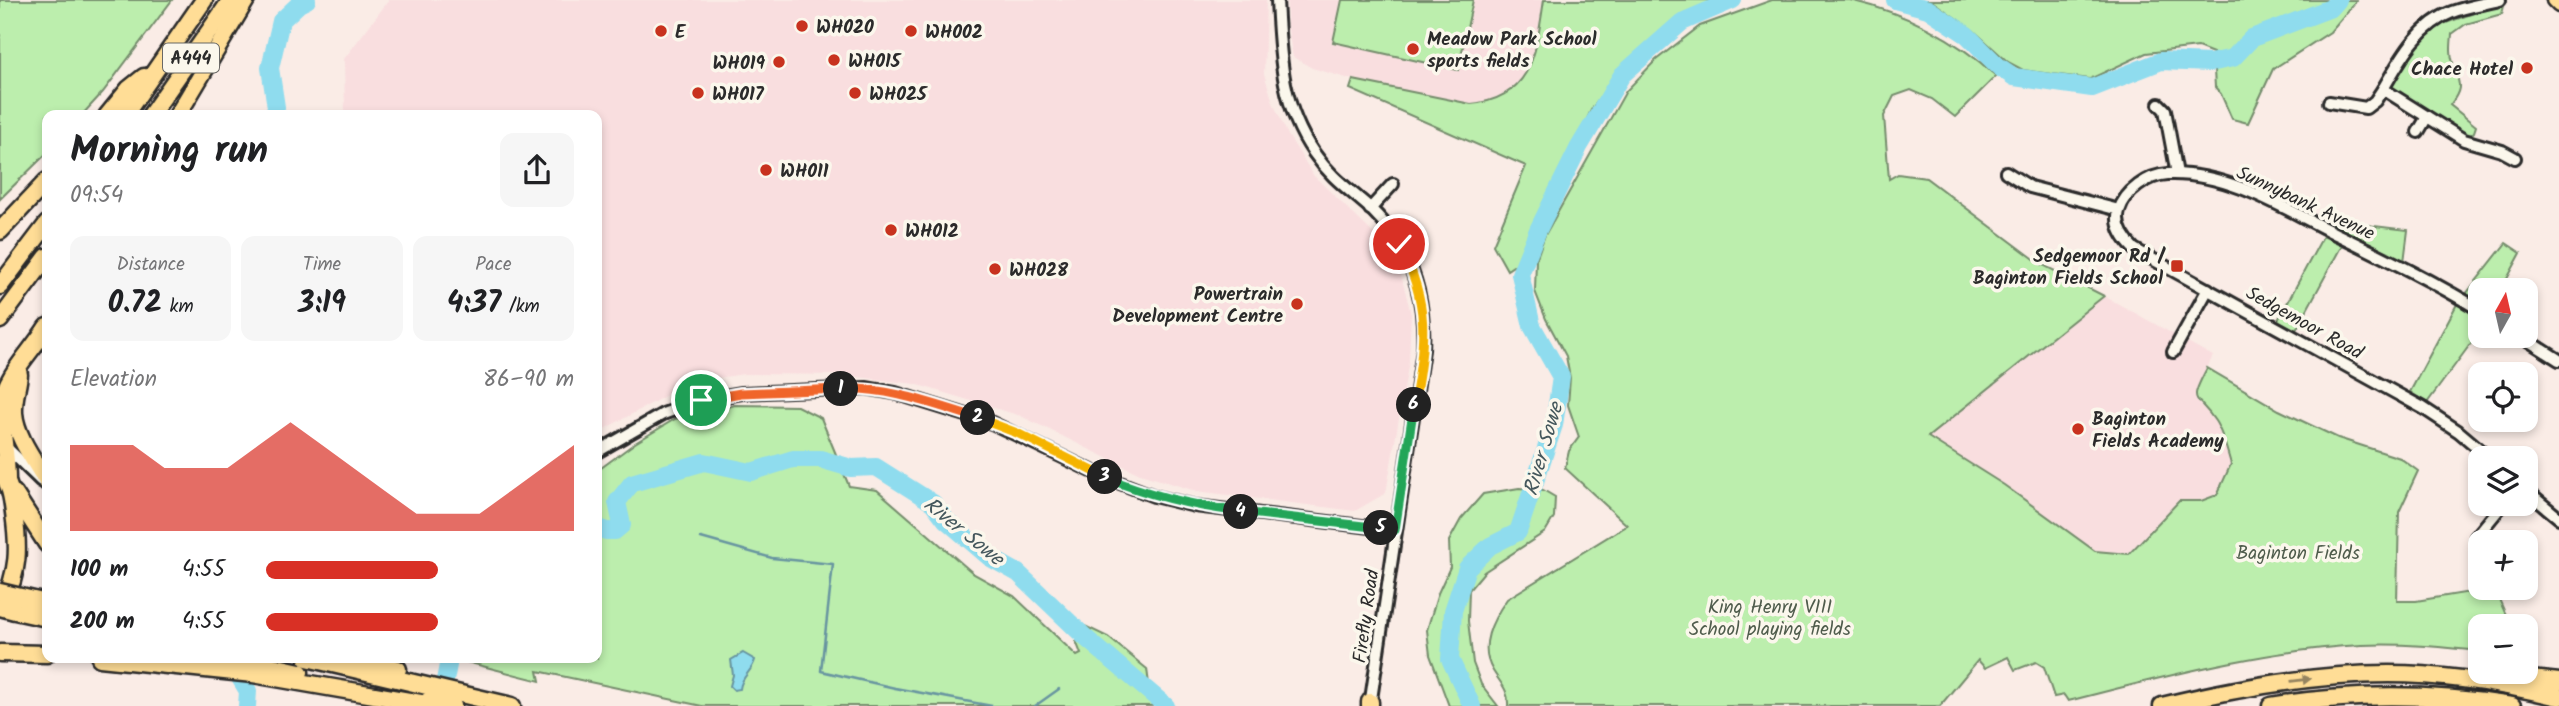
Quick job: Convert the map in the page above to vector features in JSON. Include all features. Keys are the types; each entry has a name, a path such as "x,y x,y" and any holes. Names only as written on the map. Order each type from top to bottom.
{"highway":[{"name":"A444","path":"128,110 204,0"},
{"name":"A444","path":"154,110 232,0"},
{"path":"181,110 246,0"},
{"path":"112,110 129,89 158,66"},
{"path":"0,231 42,186"},
{"path":"0,286 42,231"},
{"path":"0,320 42,264"},
{"path":"9,606 11,584 18,560 18,538 6,479 2,403 6,388 42,334"},
{"path":"19,368 14,415 23,440 42,476"},
{"path":"6,479 42,536"},
{"path":"0,592 9,606 42,616"},
{"path":"9,606 42,603"},
{"path":"0,653 42,654"},
{"path":"151,663 223,670 246,664 518,706"},
{"path":"324,663 422,691 512,706"},
{"path":"369,663 422,691 438,706"},
{"path":"2162,706 2297,680 2356,674 2466,674 2559,682"},
{"path":"2419,675 2485,682 2559,697"},
{"path":"2271,706 2365,696 2454,699 2512,706"}],"main road":[{"path":"2554,0 2559,5"}],"street":[{"name":"Firefly Road","path":"1277,0 1280,63 1292,110 1314,153 1333,178 1389,229 1411,267 1423,312 1423,349 1370,704"},
{"path":"2329,102 2366,108 2375,101 2413,41 2438,19 2451,12 2500,0"},
{"path":"2383,89 2464,140 2502,151 2515,158"},
{"path":"2159,104 2165,110 2177,174"},
{"path":"2418,132 2427,117"},
{"path":"2006,173 2031,187 2119,210"},
{"name":"Sunnybank Avenue","path":"2119,210 2133,191 2154,176 2177,174 2223,183 2263,197 2405,268 2468,303"},
{"path":"1370,209 1393,184"},
{"name":"Sedgemoor Road","path":"2119,210 2120,230 2134,248 2441,419 2475,446"},
{"path":"2173,352 2208,289"},
{"path":"2538,347 2559,360"},
{"path":"602,449 663,414 701,400 741,393 866,388 895,393 992,422 1102,476 1154,496 1216,509 1395,530"},
{"path":"3,444 42,480"},
{"path":"2538,501 2559,518"},
{"path":"2482,530 2493,516"}],"shaded area":[{"path":"389,0 1266,0 1264,74 1274,105 1288,135 1314,176 1378,238 1401,275 1411,314 1409,361 1386,493 1355,511 1196,491 1140,474 1021,416 915,384 842,375 744,374 691,382 602,430 602,110 345,110 344,59"},
{"name":"Meadow Park School sports fields","path":"1287,0 1544,0 1538,41 1531,64 1520,84 1507,94 1488,102 1471,104 1353,80 1312,68 1293,57 1287,26"},
{"name":"Baginton Fields Academy","path":"2104,296 2213,356 2196,390 2197,401 2216,422 2232,464 2217,495 2201,501 2179,502 2129,554 2095,552 2004,485 1928,437"}],"green space":[{"path":"0,0 172,0 87,110 42,110 42,158 0,199"},
{"path":"1342,0 1473,0 1458,70 1333,42"},
{"path":"1544,0 1722,0 1681,20 1619,72 1591,110 1522,260 1507,270 1493,245 1526,166 1350,89 1353,80 1471,104 1492,100 1507,93 1528,69 1538,37"},
{"path":"1772,0 1850,0 1890,12 1928,29 1964,50 1996,76 1955,117 1932,99 1911,90 1894,96 1884,116 1889,179 1898,174 1926,178 2041,264 2104,296 1928,437 2004,485 2095,551 2129,554 2179,501 2201,501 2217,495 2231,464 2218,426 2196,394 2207,368 2279,410 2338,438 2400,458 2418,471 2399,512 2397,601 2416,601 2468,592 2468,600 2499,600 2506,614 2468,614 2468,650 2362,645 2287,652 2214,666 2068,701 2064,695 2054,697 2044,667 2036,662 2015,670 2008,657 1985,668 1978,660 1940,706 1508,706 1506,691 1493,671 1487,653 1489,634 1501,607 1507,599 1627,525 1565,468 1569,451 1579,437 1568,405 1570,378 1566,356 1546,319 1535,291 1536,260 1545,235 1626,91 1656,60 1700,26"},
{"path":"1925,0 2357,0 2330,32 2273,69 2248,123 2232,119 2215,87 2213,53 2198,47 2146,53 2090,79 2023,70 2008,62 1973,30 1933,2"},
{"path":"2505,2 2502,14 2466,24 2452,34 2451,56 2459,89 2450,105 2476,126 2469,137 2394,91 2391,85 2421,41 2440,25"},
{"path":"2333,221 2408,230 2404,262 2331,225"},
{"path":"2323,236 2342,245 2296,330 2278,320"},
{"path":"2506,243 2521,253 2507,278 2479,278"},
{"path":"2457,304 2468,311 2468,347 2427,403 2410,392"},
{"path":"735,405 797,406 821,418 849,486 877,490 974,574 1014,596 1077,656 1081,654 1076,641 1085,626 1108,637 1147,669 1152,706 702,706 538,671 540,681 470,663 602,663 602,467 675,419"},
{"path":"1519,488 1543,490 1555,497 1554,517 1545,532 1484,572 1469,590 1468,621 1473,663 1481,684 1498,706 1449,706 1430,655 1427,630 1438,593 1450,567 1449,541 1461,519 1483,494"}],"water":[{"path":"743,653 755,660 740,689 734,690 730,686 733,675 731,660"}],"waterway":[{"path":"275,110 270,68 281,21 307,0"},
{"name":"River Sowe","path":"1472,706 1450,659 1453,611 1467,568 1490,546 1518,532 1554,425 1561,377 1532,326 1520,274 1538,230 1579,147 1622,75 1682,22 1733,0"},
{"name":"River Sowe","path":"1895,0 1928,9 1967,35 1998,66 2014,77 2092,88 2161,61 2210,63 2233,58 2252,38 2331,8 2338,0"},
{"name":"River Sowe","path":"602,529 615,531 622,525 617,502 632,483 704,462 751,472 793,459 820,459 851,468 876,467 933,503 946,520 989,557 1018,573 1087,639 1166,706"},
{"path":"701,538 772,558 833,564 821,671 992,706"},
{"path":"231,663 248,691 247,706"},
{"name":"River Sowe","path":"440,706 448,663"},
{"path":"1035,706 1059,689"}],"place":[{"name":"WH020","path":"802,26"},
{"name":"E","path":"661,31"},
{"name":"WH002","path":"911,31"},
{"name":"Meadow Park School sports fields","path":"1413,49"},
{"name":"WH015","path":"834,60"},
{"name":"WH019","path":"779,62"},
{"name":"Chace Hotel","path":"2527,68"},
{"name":"WH017","path":"698,93"},
{"name":"WH025","path":"855,93"},
{"name":"WH011","path":"766,170"},
{"name":"WH012","path":"891,230"},
{"name":"Sedgemoor Rd / Baginton Fields School","path":"2177,266"},
{"name":"WH028","path":"995,269"},
{"name":"Powertrain Development Centre","path":"1297,304"},
{"name":"Baginton Fields Academy","path":"2078,429"}],"route":[{"path":"701,400 741,393 877,389 992,422 1102,476 1154,496 1195,506 1395,530 1424,331 1418,286 1399,244"}],"park label":[{"name":"Baginton Fields","path":"2298,552"},
{"name":"King Henry VIII School playing fields","path":"1770,617"}]}
